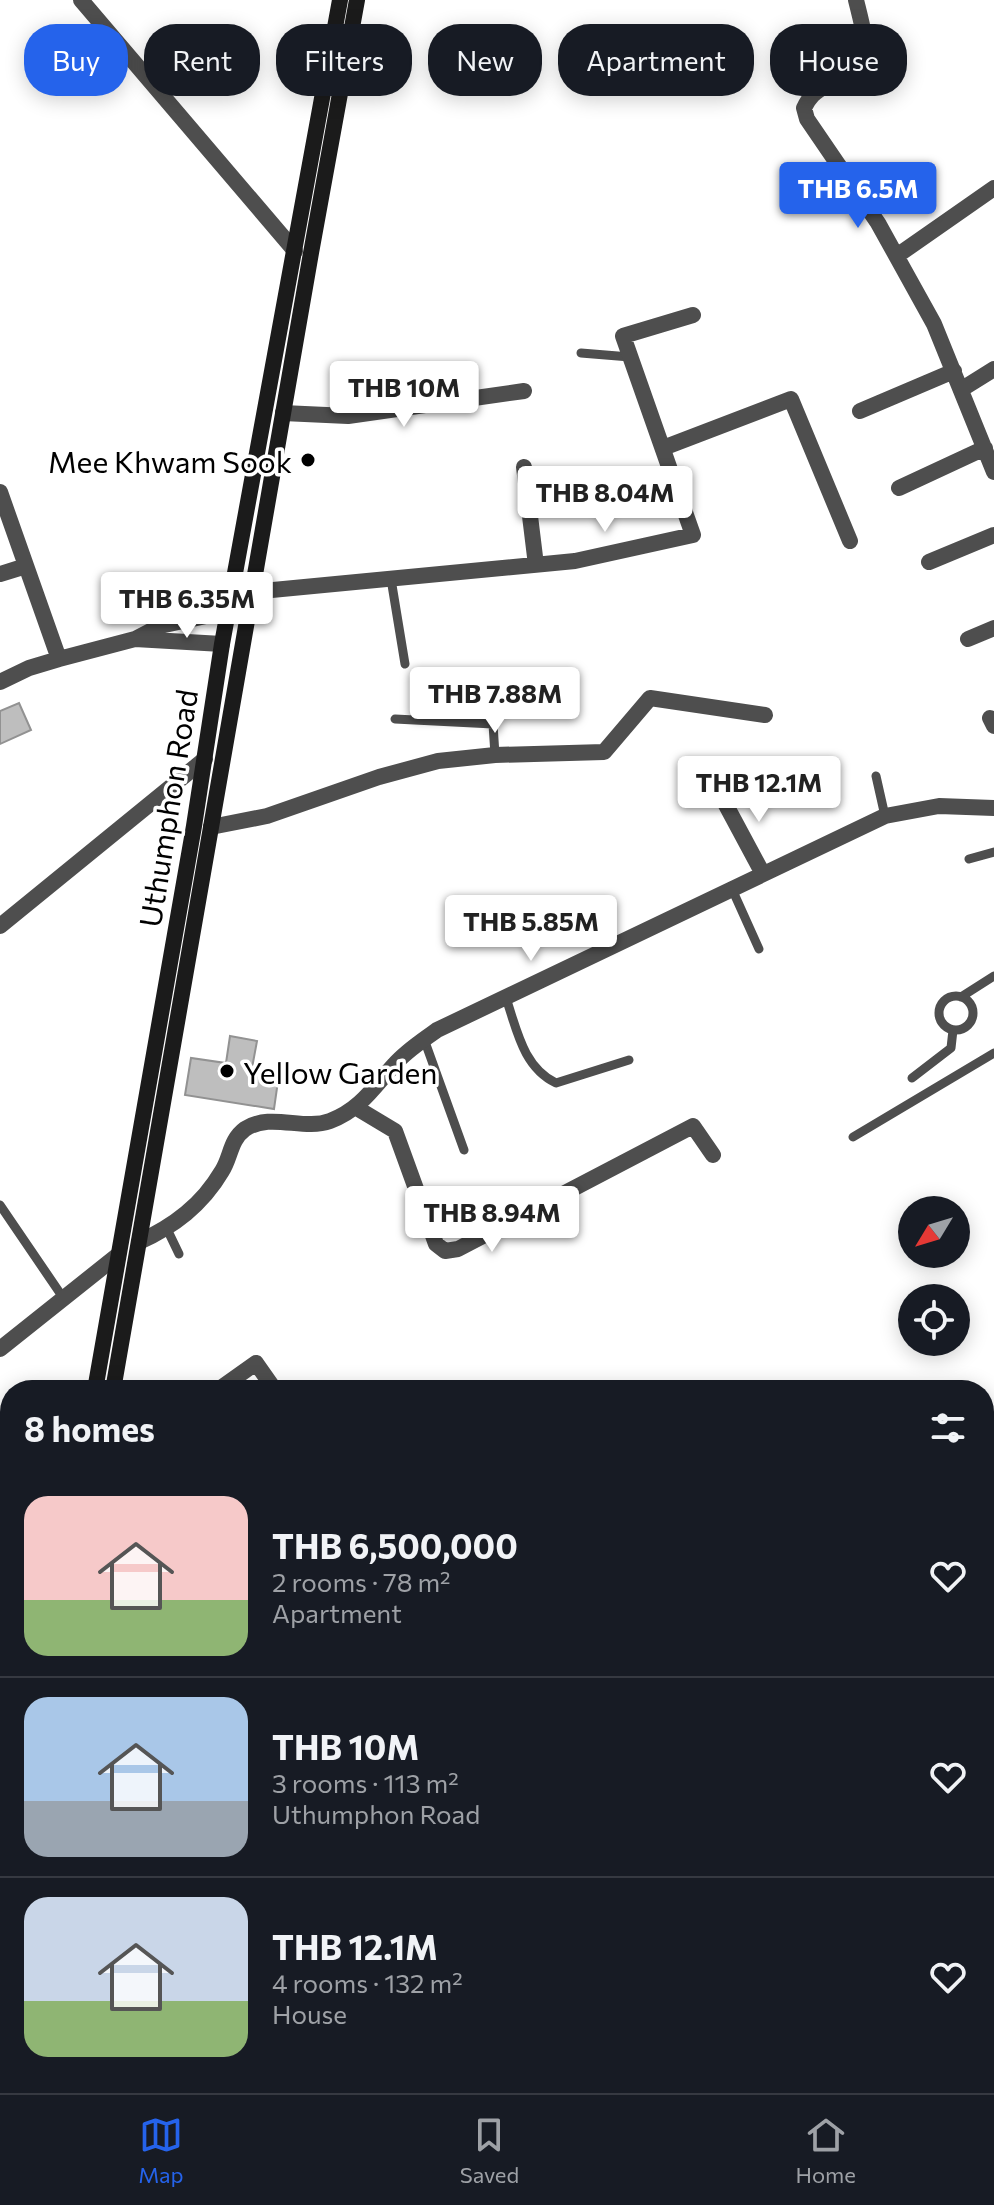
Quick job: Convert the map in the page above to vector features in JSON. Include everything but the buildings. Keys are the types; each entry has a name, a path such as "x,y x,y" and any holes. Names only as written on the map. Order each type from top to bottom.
{"street":[{"path":"81,0 295,251"},
{"name":"Uthumphon Road","path":"97,1380 205,759 222,644 340,0"},
{"name":"Uthumphon Road","path":"115,1380 357,0"},
{"path":"856,0 864,35 860,62 815,92 804,108 816,133 898,255 934,324 994,472"},
{"path":"898,255 994,188"},
{"path":"252,592 575,561 693,535 623,336 693,315"},
{"path":"962,389 994,369"},
{"path":"860,411 954,371"},
{"path":"283,413 348,416 524,391"},
{"path":"663,448 791,399 850,541"},
{"path":"899,488 985,448"},
{"path":"524,467 536,565"},
{"path":"0,492 59,659"},
{"path":"929,562 994,535"},
{"path":"0,574 26,566"},
{"path":"0,682 29,668 135,639 160,626 229,611"},
{"path":"968,639 994,628"},
{"path":"135,639 222,644"},
{"path":"211,827 267,816 379,777 438,761 495,755 604,752 650,698 765,715"},
{"path":"0,926 205,759"},
{"path":"719,792 763,874"},
{"path":"0,1349 118,1255 167,1229 196,1206 222,1172 234,1141 250,1126 274,1121 318,1124 331,1121 364,1101 395,1064 437,1030 885,816 939,806 994,808"},
{"path":"355,1107 395,1131 436,1244 445,1251 458,1249 693,1126 713,1155"},
{"path":"232,1380 256,1363 268,1380"}],"lane":[{"path":"581,353 630,357"},
{"path":"391,579 405,664"},
{"path":"395,719 493,724 495,755"},
{"path":"876,776 885,816"},
{"path":"969,859 994,852"},
{"path":"732,889 759,949"},
{"path":"961,997 968,1001 973,1017 962,1030 953,1030 942,1023 939,1010 947,999 961,997 994,976"},
{"path":"506,998 528,1060 542,1077 556,1083 629,1060"},
{"path":"912,1078 951,1048 953,1030"},
{"path":"424,1039 464,1150"},
{"path":"853,1137 994,1053"},
{"path":"0,1205 64,1299"},
{"path":"167,1229 179,1254"}],"place":[{"name":"Mee Khwam Sook","path":"308,460"},
{"name":"Yellow Garden","path":"227,1071"}]}
